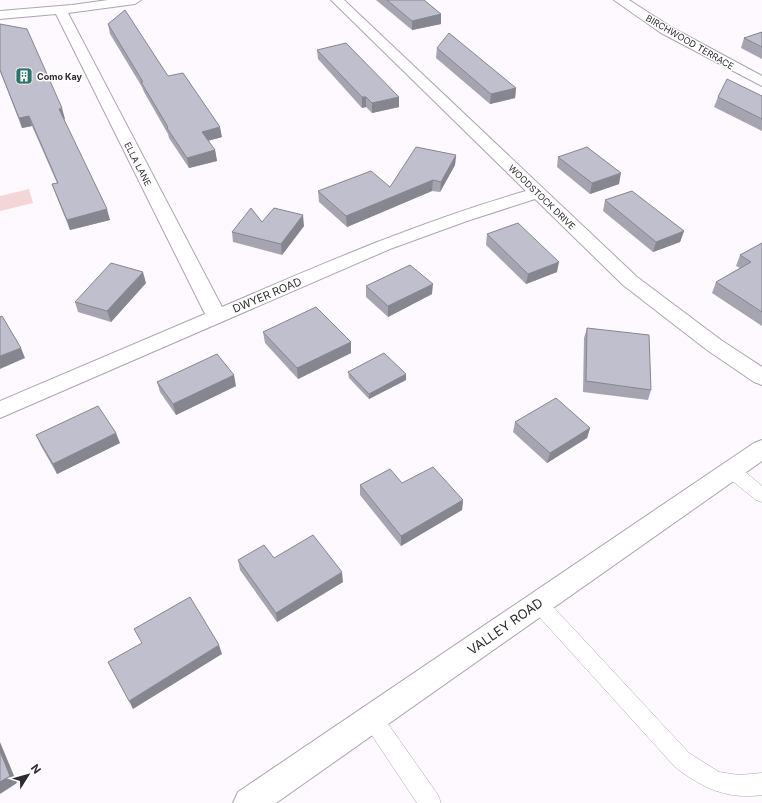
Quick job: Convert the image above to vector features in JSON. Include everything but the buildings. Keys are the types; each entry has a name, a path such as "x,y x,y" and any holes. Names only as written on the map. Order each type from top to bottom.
{"street":[{"path":"0,15 60,10 135,0"},
{"name":"WOODSTOCK DRIVE","path":"337,0 630,281 714,345 762,377"},
{"name":"BIRCHWOOD TERRACE","path":"620,0 666,30 762,82"},
{"name":"ELLA LANE","path":"60,10 217,317"},
{"name":"DWYER ROAD","path":"0,410 384,245 437,224 490,206 538,193"},
{"name":"VALLEY ROAD","path":"249,803 762,449"}],"lane":[{"path":"731,470 762,495"},
{"path":"538,603 682,760 702,776 724,784 746,787 762,784"},
{"path":"372,718 430,803"}],"shaded area":[{"path":"29,189 33,203 0,211 0,196"}],"place":[{"name":"Como Kay","path":"24,76"}]}
